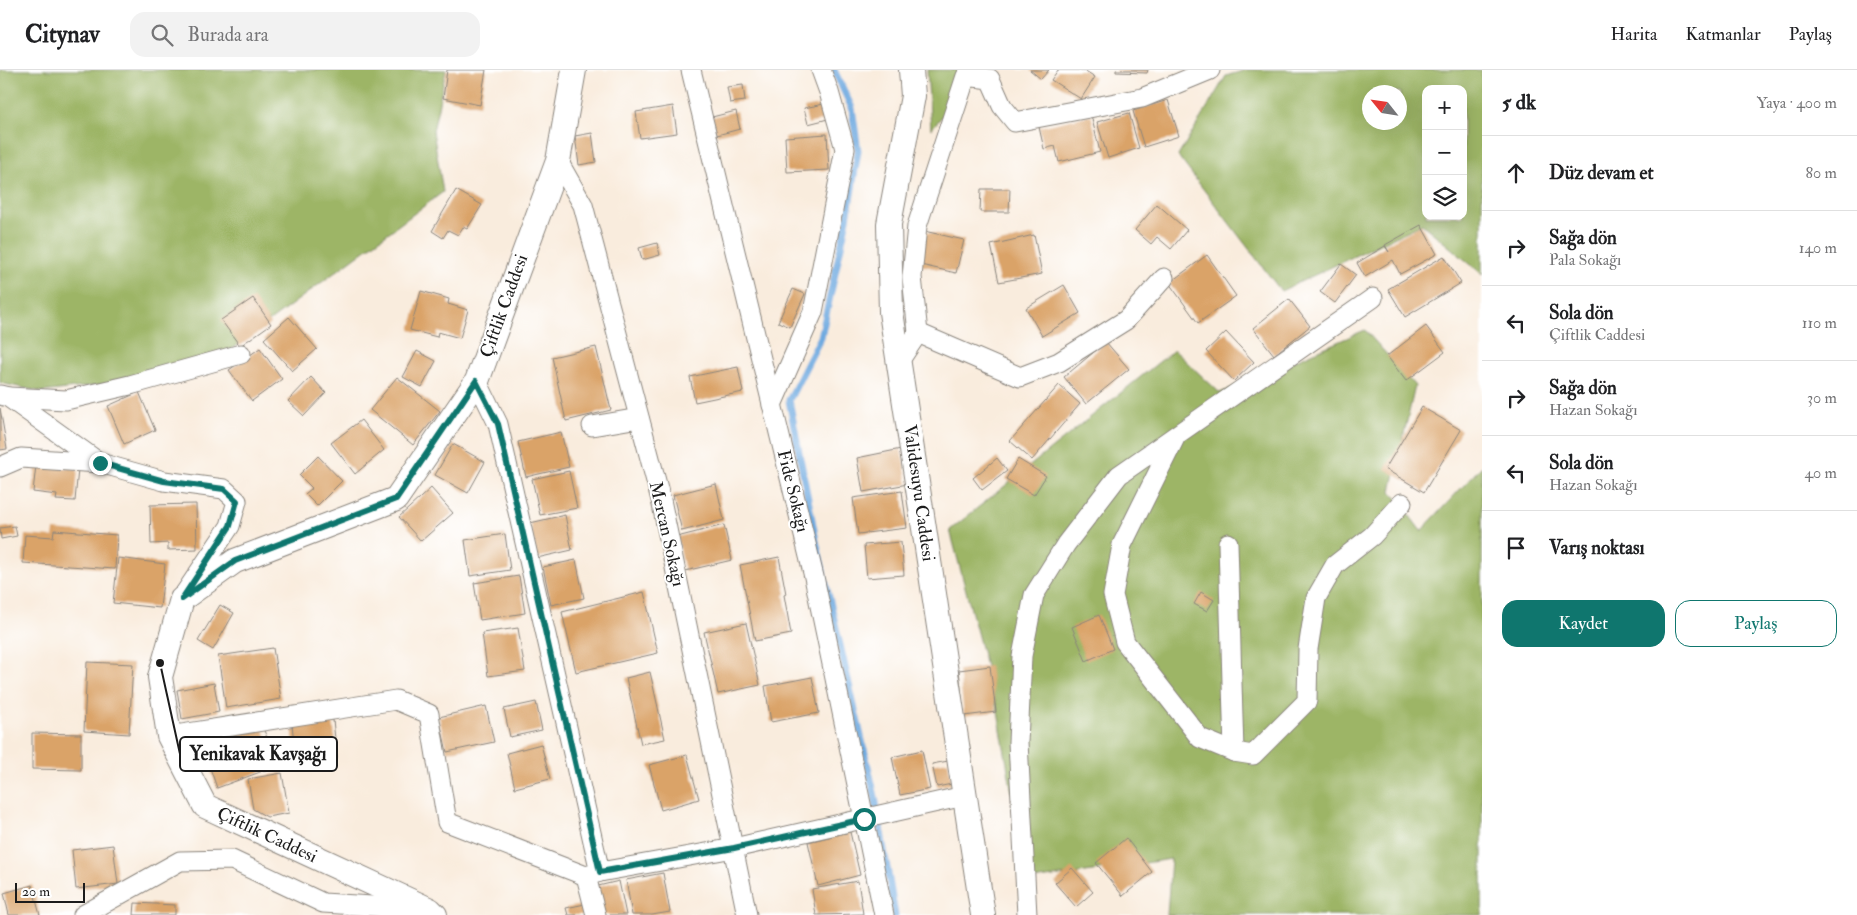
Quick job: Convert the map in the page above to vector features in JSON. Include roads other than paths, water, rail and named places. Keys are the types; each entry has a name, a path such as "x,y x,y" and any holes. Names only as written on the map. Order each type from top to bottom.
{"street":[{"name":"Çiftlik Caddesi","path":"432,912 205,806 169,736 160,678 182,599 235,561 396,499 476,381 558,161 574,70"},
{"name":"Fide Sokağı","path":"691,70 814,576 884,915"},
{"path":"772,405 813,312 845,149 821,70"},
{"name":"Validesuyu Caddesi","path":"911,70 914,96 889,224 892,312 983,915"},
{"path":"900,360 918,333 912,277 917,226 966,76 990,79 1002,106 1015,122 1142,98 1210,70"},
{"name":"Mercan Sokağı","path":"558,161 583,205 660,500 747,915"},
{"path":"918,333 1020,377 1059,362 1126,320 1164,278"},
{"path":"1027,915 1018,742 1022,656 1034,595 1066,544 1119,475 1374,298"},
{"path":"4,396 66,400 130,385 241,354"},
{"path":"476,381 498,424 593,874 596,915"},
{"path":"4,396 100,463"},
{"path":"592,426 639,418"},
{"path":"1176,437 1122,545 1113,595 1125,642 1200,738 1234,752 1253,755 1307,701 1308,650 1316,598 1335,565 1372,536 1402,503"},
{"path":"0,467 21,458 100,463 164,481 224,489 237,501 230,526 182,599"},
{"path":"1228,543 1234,752"},
{"path":"169,736 396,700 429,714 447,822 593,874 734,848 964,796"},
{"path":"83,915 180,861 232,860 323,903 432,912"}],"waterway":[{"path":"834,70 852,108 858,151 847,219 821,337 789,400 816,541 875,797 895,915"}],"place":[{"name":"Yenikavak Kavşağı","path":"160,663"}]}
